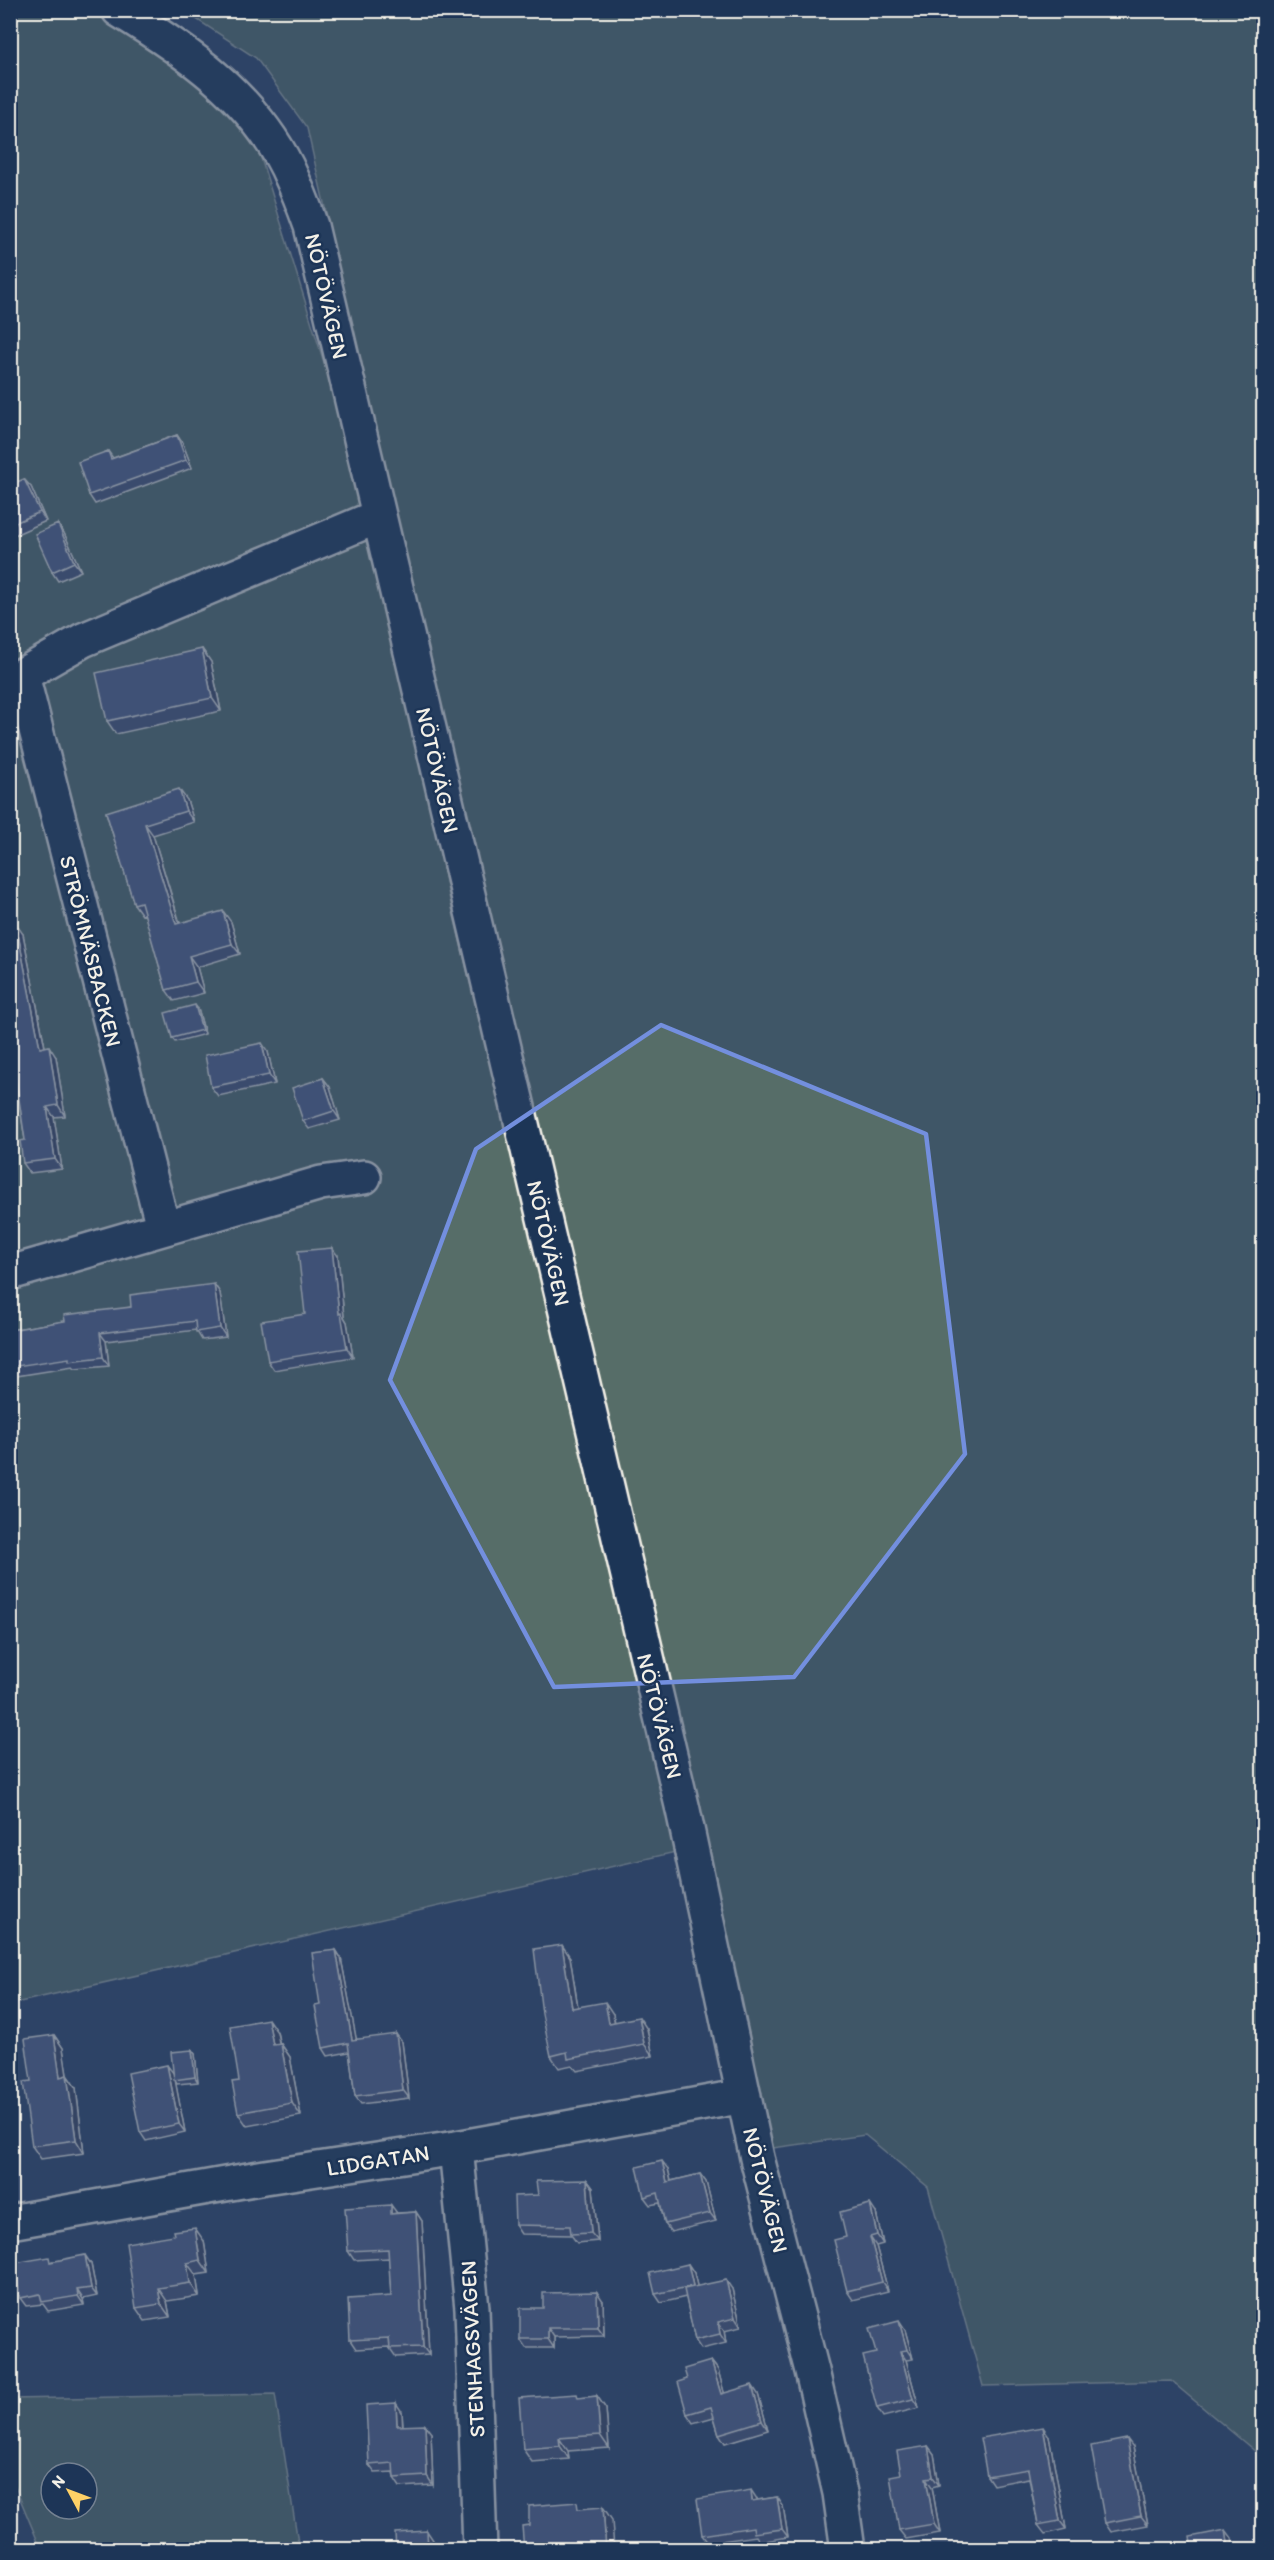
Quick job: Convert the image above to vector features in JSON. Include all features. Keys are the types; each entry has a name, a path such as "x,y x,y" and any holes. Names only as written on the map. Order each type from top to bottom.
{"street":[{"name":"NÖTÖVÄGEN","path":"119,10 189,54 220,80 265,132 286,166 311,226 688,1832 757,2158 812,2371 840,2493 849,2550"},
{"name":"STRÖMNÄSBACKEN","path":"163,1227 16,679 83,640 379,516"},
{"path":"10,1273 321,1183 364,1177"},
{"name":"LIDGATAN","path":"10,2222 265,2177 456,2148 744,2096"},
{"name":"STENHAGSVÄGEN","path":"456,2148 472,2308 480,2550"}],"highlighted area":[{"path":"661,1025 926,1134 965,1454 794,1677 554,1687 390,1380 476,1149"}],"green space":[{"path":"10,11 107,11 180,58 256,142 371,515 448,891 680,1851 11,2004"},
{"path":"184,11 1263,11 1263,2458 1171,2381 983,2386 928,2187 865,2135 752,2151 688,1812 307,128 256,58"},
{"path":"275,2394 299,2549 41,2549 11,2477 11,2399"}],"building":[{"path":"177,435 186,460 89,495 78,462 108,451 111,459"},
{"path":"24,479 40,512 10,525 10,485"},
{"path":"58,524 74,562 52,572 35,534"},
{"path":"202,649 212,698 107,721 96,673"},
{"path":"179,789 186,811 145,824 176,924 223,911 232,944 189,956 196,982 166,990 141,902 134,904 106,812"},
{"path":"16,924 40,1048 49,1046 58,1105 47,1107 55,1159 23,1163 20,1141 25,1140 16,1079 10,1080 10,925"},
{"path":"195,1005 202,1030 172,1038 165,1013"},
{"path":"262,1043 269,1075 211,1087 205,1055"},
{"path":"323,1078 334,1111 303,1121 292,1088"},
{"path":"332,1248 339,1314 341,1313 347,1348 268,1361 261,1321 305,1314 298,1251"},
{"path":"214,1284 220,1328 196,1332 195,1321 100,1333 103,1357 69,1361 69,1358 10,1367 10,1330 65,1321 64,1315 131,1307 130,1295"},
{"path":"562,1945 572,2008 605,2002 609,2023 639,2017 644,2044 568,2059 567,2052 551,2056 542,2014 534,1949"},
{"path":"336,1950 352,2040 396,2034 403,2090 355,2096 348,2043 323,2048 315,2006 320,2005 312,1953"},
{"path":"268,2019 273,2045 281,2044 292,2103 238,2113 232,2082 239,2081 230,2026"},
{"path":"54,2035 60,2077 67,2075 76,2140 32,2146 23,2082 31,2081 25,2039"},
{"path":"192,2050 195,2077 174,2080 171,2052"},
{"path":"167,2065 179,2124 140,2132 128,2073"},
{"path":"662,2161 667,2182 700,2174 710,2213 665,2224 658,2193 644,2197 637,2167"},
{"path":"587,2180 591,2233 571,2234 570,2226 515,2225 514,2196 538,2195 536,2181"},
{"path":"870,2204 877,2235 870,2237 882,2282 847,2291 834,2240 846,2237 840,2212"},
{"path":"391,2205 391,2214 416,2212 423,2347 390,2348 389,2338 350,2340 348,2299 391,2296 388,2249 348,2251 345,2208"},
{"path":"195,2228 200,2260 187,2263 190,2283 158,2288 161,2304 136,2308 126,2243 174,2235 173,2231"},
{"path":"85,2255 91,2288 77,2290 78,2296 42,2302 40,2294 20,2298 14,2263 49,2257 50,2262"},
{"path":"688,2264 693,2286 655,2294 650,2273"},
{"path":"726,2280 735,2318 718,2322 720,2334 695,2340 684,2289"},
{"path":"597,2292 598,2328 548,2328 548,2339 520,2339 520,2308 543,2308 543,2293"},
{"path":"899,2321 907,2350 900,2351 913,2399 877,2408 863,2356 876,2353 869,2329"},
{"path":"711,2361 721,2394 752,2385 762,2421 719,2434 711,2407 687,2414 678,2382 687,2379 684,2369"},
{"path":"577,2394 578,2398 597,2396 600,2435 559,2438 560,2446 523,2449 519,2398"},
{"path":"396,2403 397,2426 425,2425 427,2476 394,2478 393,2463 369,2465 366,2405"},
{"path":"1043,2427 1060,2521 1038,2525 1028,2469 987,2476 980,2438"},
{"path":"1127,2439 1141,2516 1105,2523 1091,2446"},
{"path":"928,2446 933,2477 926,2478 934,2524 899,2530 890,2476 901,2474 897,2451"},
{"path":"751,2490 752,2501 777,2497 782,2529 754,2533 753,2527 702,2535 697,2499"},
{"path":"577,2502 578,2509 603,2507 606,2550 524,2550 522,2526 529,2525 529,2506"},
{"path":"10,2528 20,2548 17,2550 10,2550"},
{"path":"1226,2530 1229,2550 1192,2550 1190,2537"},
{"path":"427,2531 428,2550 396,2550 395,2533"}]}
